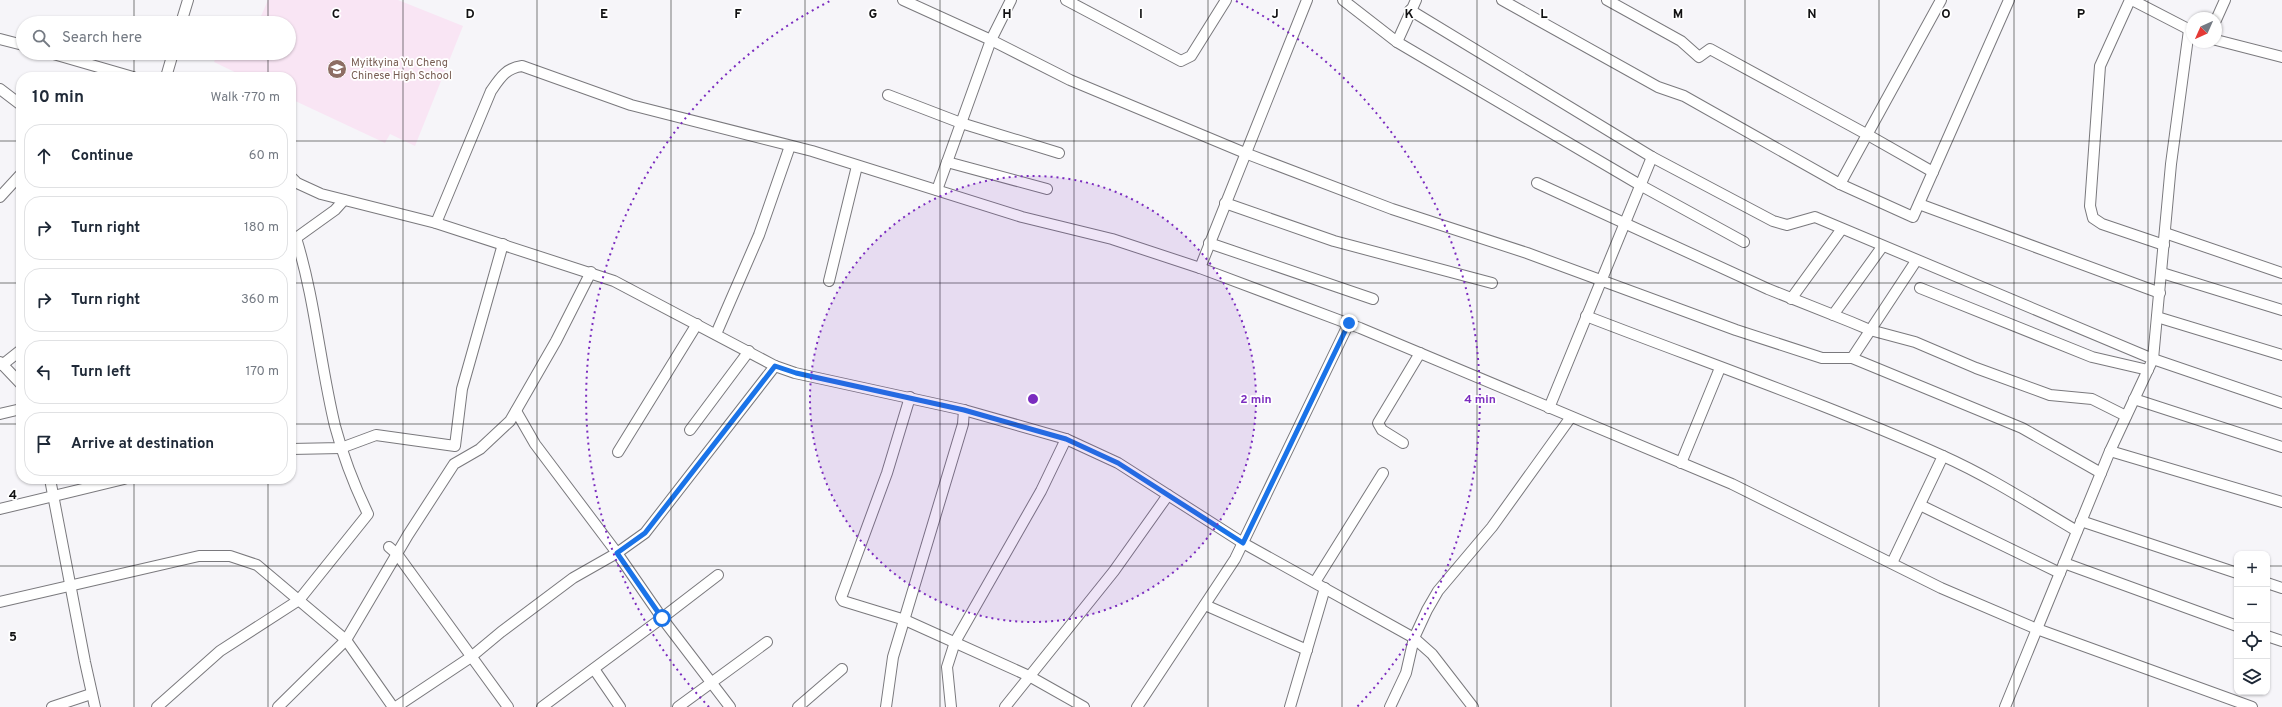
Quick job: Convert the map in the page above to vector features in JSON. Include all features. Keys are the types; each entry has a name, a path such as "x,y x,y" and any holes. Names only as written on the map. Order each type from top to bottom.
{"street":[{"path":"183,16 188,0"},
{"path":"903,0 991,40 1070,80 1245,153 1392,209 1527,253 1736,330 1822,358 1852,358 2022,428 2101,473"},
{"path":"937,190 991,40 1011,0"},
{"path":"1066,0 1181,61 1190,56 1226,0"},
{"path":"1200,268 1307,0"},
{"path":"1343,0 1397,42 1640,185 1744,242"},
{"path":"1397,42 1410,10 1416,0"},
{"path":"1607,0 1681,41 1700,57 1710,49 1933,172"},
{"path":"1840,184 1941,0"},
{"path":"1506,1 1658,87 1684,96 1840,184 1913,217 2009,0"},
{"path":"2164,245 2102,224 2093,218 2090,206 2100,66 2131,0 2186,29"},
{"path":"2220,12 2225,0"},
{"path":"1410,10 1652,158 1773,221 1787,225 1815,217 1841,230 2153,359 2282,403"},
{"path":"0,39 16,43"},
{"path":"2222,42 2282,57"},
{"path":"2005,707 2110,451 2153,359 2171,164 2188,48"},
{"path":"69,60 100,72"},
{"path":"167,72 171,60"},
{"path":"436,223 491,91 500,77 511,68 522,66 631,105 790,146 1022,217 1112,239 1200,268 1349,323 1732,484 1941,588 2037,630 2252,707"},
{"path":"0,89 16,101"},
{"path":"888,95 961,123 1059,153"},
{"path":"716,334 759,235 790,146"},
{"path":"1549,408 1600,280 1652,158"},
{"path":"947,162 1047,189"},
{"path":"829,281 857,166"},
{"path":"296,182 321,194 436,223 591,272 614,281 775,366 796,373 964,410 1066,439 1118,463 1243,543 1414,638 1432,654 1472,707"},
{"path":"1537,183 1791,299 1870,330 1915,342 1976,368 2050,394 2092,399 2126,416"},
{"path":"0,197 16,184"},
{"path":"296,239 335,210 344,200"},
{"path":"1225,203 1334,241 1492,283"},
{"path":"1918,204 2160,293"},
{"path":"1791,299 1841,230"},
{"path":"2165,233 2282,273"},
{"path":"1210,243 1373,298"},
{"path":"296,449 341,448 376,435 455,446 462,389 504,244"},
{"path":"157,707 220,651 299,600 368,514 354,484 341,448 329,398 305,265 296,245"},
{"path":"1833,315 1882,247"},
{"path":"1852,358 1916,261"},
{"path":"280,706 346,640 393,550 454,464 480,449 510,421 556,341 591,272"},
{"path":"2162,272 2282,310"},
{"path":"1920,288 2092,356 2148,370"},
{"path":"1586,316 1780,390 1943,456 1999,484 2077,531"},
{"path":"2157,317 2282,355"},
{"path":"1137,707 1243,543 1349,323"},
{"path":"618,452 697,324"},
{"path":"690,430 749,351"},
{"path":"16,353 1,363 16,379"},
{"path":"1403,443 1382,430 1378,423 1420,353"},
{"path":"396,707 471,656 573,578 617,553 645,533 775,366"},
{"path":"1681,463 1720,368"},
{"path":"910,397 887,473 841,598 843,601 905,620 955,642 1029,676 1084,707"},
{"path":"2134,399 2282,448"},
{"path":"886,707 893,656 963,424 964,410"},
{"path":"0,414 16,411"},
{"path":"516,411 535,444 617,553 662,618 730,707"},
{"path":"1390,707 1406,673 1414,638 1438,591 1492,527 1571,417"},
{"path":"951,707 947,667 955,642 1041,491 1066,439"},
{"path":"2110,451 2282,502"},
{"path":"1892,563 1943,456"},
{"path":"1314,582 1383,473"},
{"path":"51,484 91,694 95,707"},
{"path":"0,509 105,484"},
{"path":"1005,707 1114,571 1168,495"},
{"path":"1920,505 2060,573"},
{"path":"2081,520 2234,572"},
{"path":"393,550 508,707"},
{"path":"0,602 70,584 199,556 230,556 257,565 346,640 393,707"},
{"path":"2064,563 2234,625"},
{"path":"542,707 662,618 718,574"},
{"path":"2270,584 2282,588"},
{"path":"1290,707 1325,588"},
{"path":"1204,605 1307,650"},
{"path":"2270,637 2282,641"},
{"path":"678,707 767,642"},
{"path":"594,669 620,707"},
{"path":"798,707 842,669"},
{"path":"52,707 91,694"}],"shaded area":[{"name":"Myitkyina Yu Cheng Chinese High School","path":"268,0 398,0 463,26 415,146 390,134 385,143 296,101 296,72 235,72 214,62 215,60 296,60 296,16 261,16"}],"place":[{"name":"Myitkyina Yu Cheng Chinese High School","path":"337,69"}],"route":[{"path":"662,618 617,553 645,533 775,366 796,373 964,410 1066,439 1118,463 1243,543 1349,323"}]}
